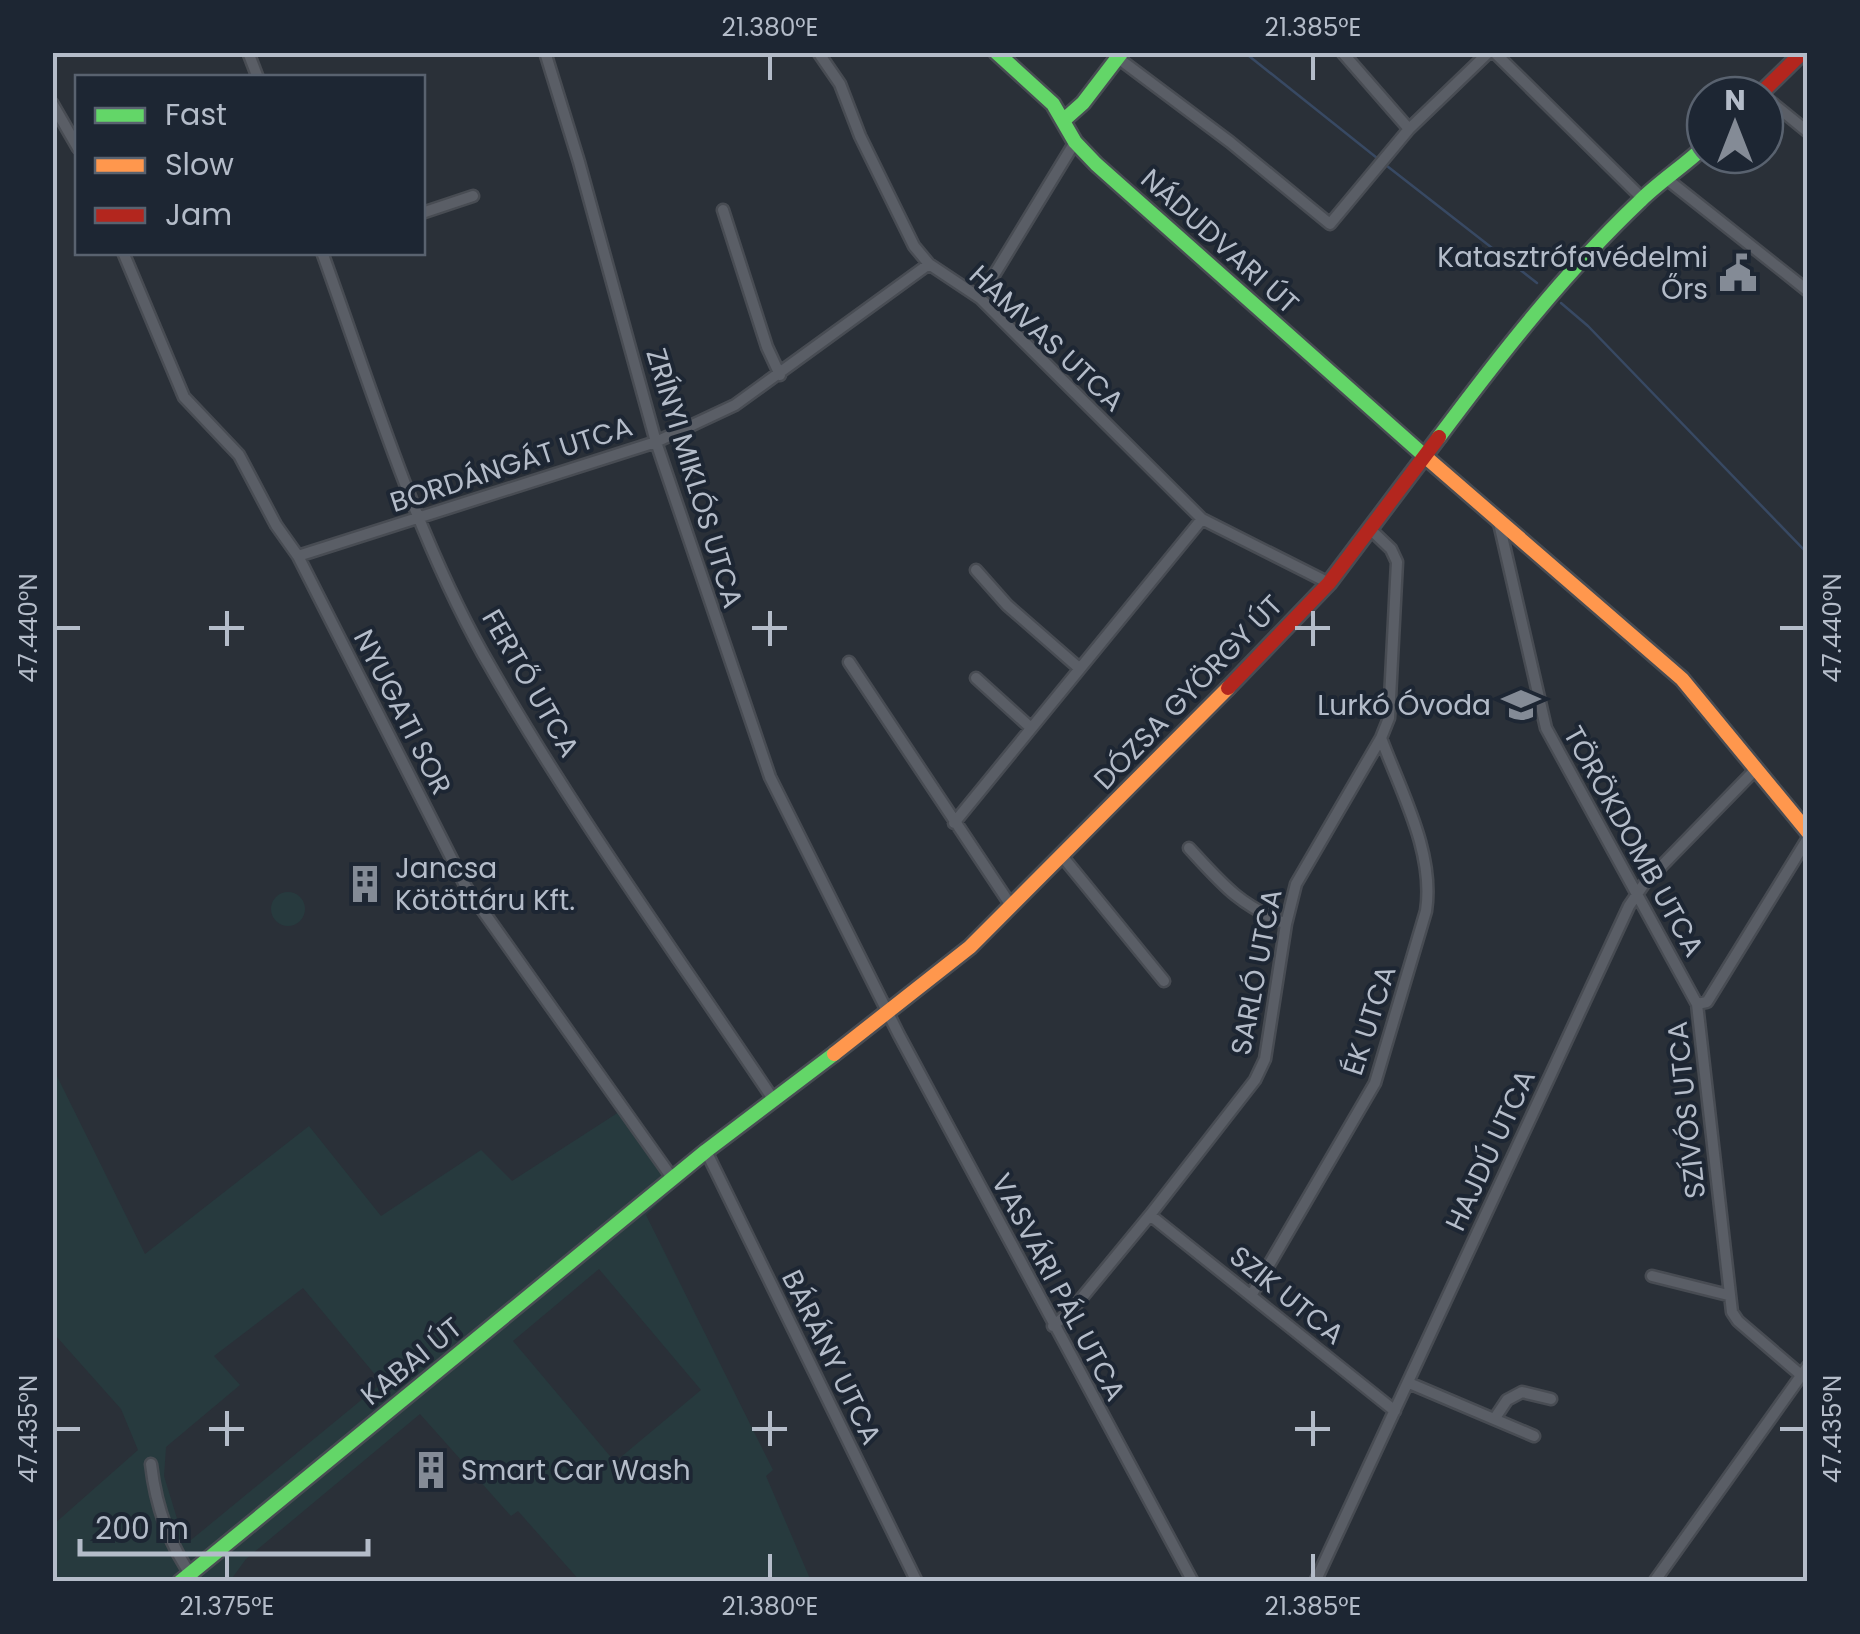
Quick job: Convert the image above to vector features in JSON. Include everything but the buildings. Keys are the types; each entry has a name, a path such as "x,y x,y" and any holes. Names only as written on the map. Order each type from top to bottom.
{"main road":[{"name":"NÁDUDVARI ÚT","path":"996,52 1054,104 1076,142 1096,164 1682,679 1808,835"},
{"path":"1781,75 1803,52"},
{"path":"1065,118 1083,103 1120,55"},
{"name":"DÓZSA GYÖRGY ÚT","path":"672,1179 931,980 1012,907 1328,582 1508,345 1642,198 1685,165"},
{"name":"KABAI ÚT","path":"189,1579 672,1179"}],"street":[{"path":"250,55 263,52"},
{"name":"ZRÍNYI MIKLÓS UTCA","path":"544,52 579,162 656,442 762,758 890,1012"},
{"name":"HAMVAS UTCA","path":"818,52 840,84 860,136 914,246 929,264 980,298 1202,518 1328,582"},
{"path":"1342,52 1409,129"},
{"path":"1120,55 1330,224 1409,129 1492,52 1642,198"},
{"path":"52,102 75,143"},
{"path":"1785,112 1806,128"},
{"path":"980,298 1076,142"},
{"path":"1671,178 1808,291"},
{"path":"425,212 473,196"},
{"path":"723,210 767,346 780,374"},
{"name":"NYUGATI SOR","path":"124,255 184,397 239,455 276,525 298,556 466,887 672,1179"},
{"name":"FERTŐ UTCA","path":"323,255 418,516 482,651 526,725 773,1100"},
{"name":"BORDÁNGÁT UTCA","path":"298,556 656,442 735,405 929,264"},
{"path":"954,822 1202,518"},
{"name":"TÖRÖKDOMB UTCA","path":"1499,522 1546,728 1697,1004"},
{"name":"SARLÓ UTCA","path":"1053,1326 1071,1311 1150,1215 1255,1080 1264,1059 1296,884 1381,738 1391,706 1397,562 1391,549 1369,528"},
{"path":"976,570 1006,605 1079,668"},
{"path":"849,662 1012,907"},
{"path":"976,678 1032,728"},
{"name":"ÉK UTCA","path":"1252,1294 1375,1083 1426,911 1428,882 1421,848 1381,738"},
{"name":"HAJDÚ UTCA","path":"1315,1582 1637,892 1756,770"},
{"name":"SZÍVÓS UTCA","path":"1804,1370 1738,1321 1728,1295 1697,1004 1708,1002 1808,835"},
{"path":"1189,848 1251,910 1286,924"},
{"path":"1062,856 1164,981"},
{"name":"VASVÁRI PÁL UTCA","path":"890,1012 1053,1326 1193,1582"},
{"name":"BÁRÁNY UTCA","path":"706,1152 918,1582"},
{"name":"SZIK UTCA","path":"1150,1215 1395,1411"},
{"path":"1652,1276 1728,1295"},
{"path":"1654,1582 1804,1370"},
{"path":"1408,1383 1534,1436"},
{"path":"1494,1418 1508,1400 1522,1392 1551,1400"},
{"path":"151,1464 157,1501 189,1579"}],"green space":[{"path":"288,892 300,897 305,909 300,921 288,926 276,921 271,909 276,897"},
{"path":"52,1066 145,1254 309,1126 381,1216 481,1150 512,1181 619,1112 673,1190 646,1215 773,1470 766,1476 811,1581 580,1581 518,1511 511,1516 420,1414 246,1559 230,1581 53,1581 53,1525 138,1450 121,1409 53,1337","holes":["599,1269 701,1390 615,1462 513,1341","303,1288 382,1383 191,1540 183,1538 164,1476 166,1447 240,1385 214,1356"]}],"waterway":[{"path":"1244,52 1377,158"},
{"path":"1387,166 1537,283"},
{"path":"1561,303 1588,326 1808,554"}],"traffic: fast":[{"path":"996,52 1053,104 1075,142 1096,164 1428,459"},
{"path":"1065,119 1083,103 1122,52"},
{"path":"1439,437 1560,285 1612,228 1685,163"},
{"path":"180,1582 706,1151 834,1054"}],"traffic: slow":[{"path":"1428,459 1682,679 1808,832"},
{"path":"834,1054 970,947 1228,688"}],"traffic: jam":[{"path":"1779,75 1803,52"},
{"path":"1228,688 1329,583 1439,437"}],"place":[{"name":"Katasztrófavédelmi Őrs","path":"1738,273"},
{"name":"Lurkó Óvoda","path":"1521,705"},
{"name":"Jancsa Kötöttáru Kft.","path":"365,884"},
{"name":"Smart Car Wash","path":"431,1470"}]}
